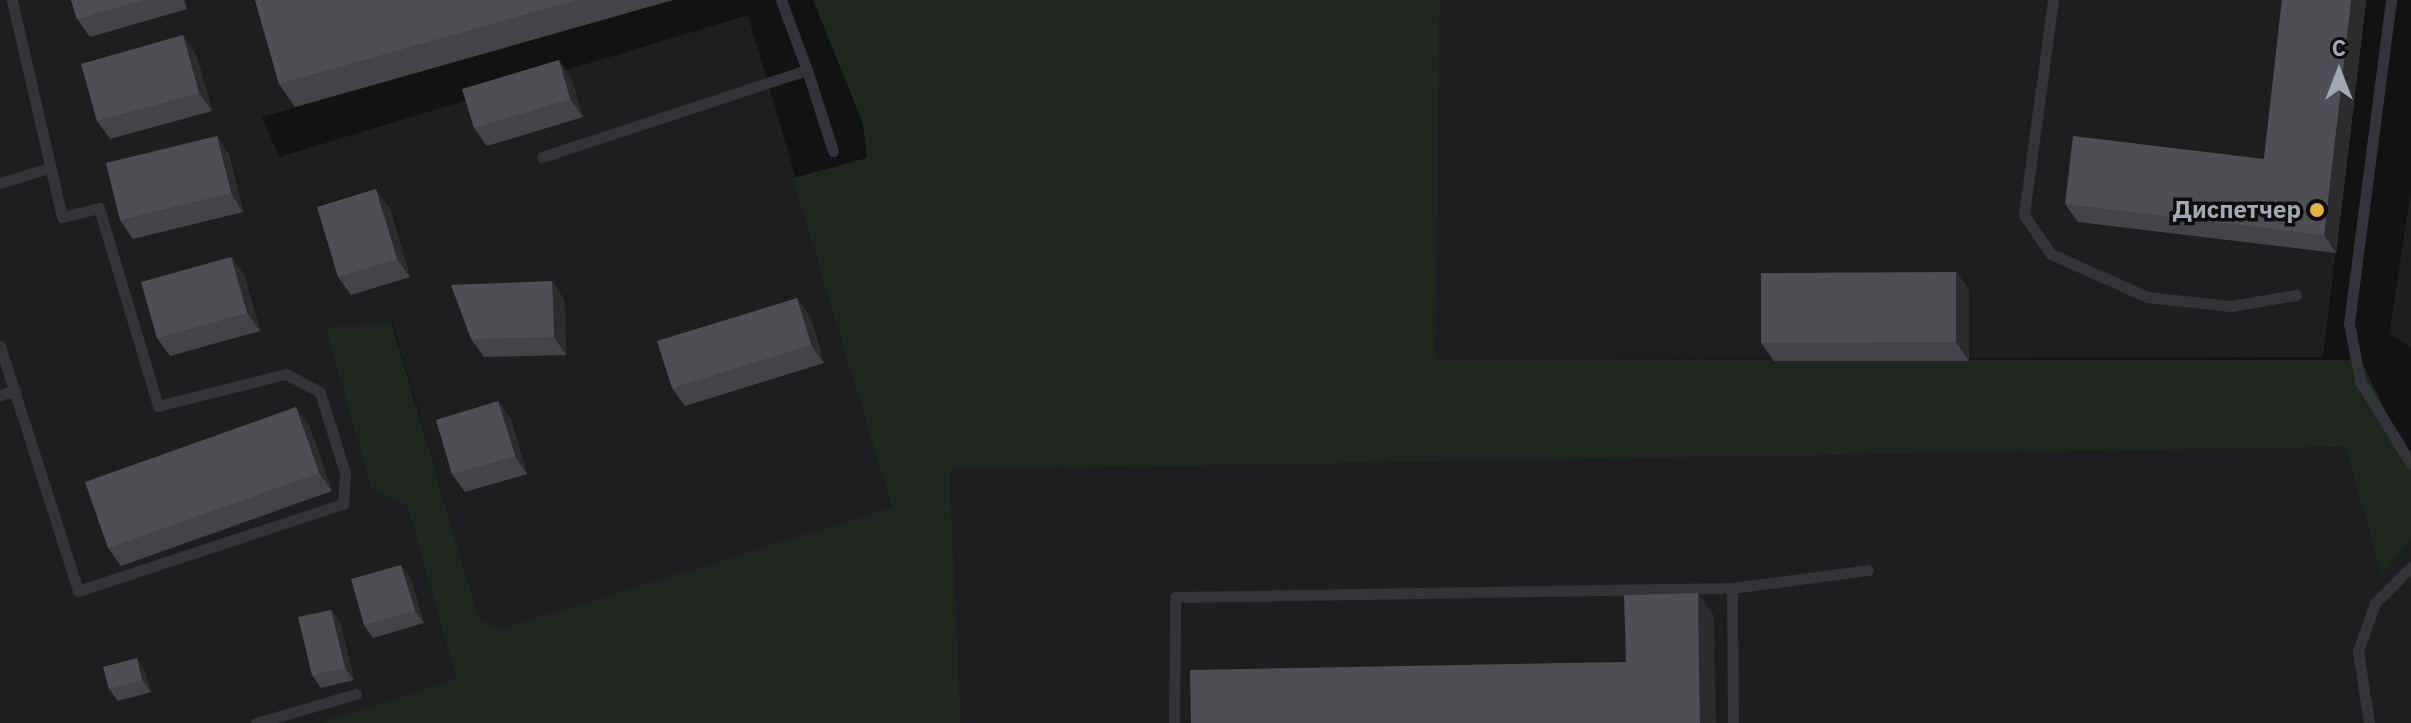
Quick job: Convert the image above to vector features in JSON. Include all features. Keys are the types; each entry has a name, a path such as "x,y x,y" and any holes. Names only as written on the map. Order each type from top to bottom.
{"lane":[{"path":"0,346 78,591 343,504 345,473 320,392 309,386 286,374 158,406 99,208 62,217 12,0"},
{"path":"781,0 833,151"},
{"path":"2053,0 2024,215 2051,254 2147,297 2231,306 2296,295"},
{"path":"2391,0 2349,323 2360,381 2411,464"},
{"path":"542,157 807,70"},
{"path":"0,183 51,167"},
{"path":"0,395 15,390"},
{"path":"2369,723 2358,651 2375,603 2411,567"},
{"path":"1174,723 1175,597 1732,588 1868,570"},
{"path":"1732,588 1733,723"},
{"path":"256,723 356,694"}],"shaded area":[{"path":"0,0 673,0 262,117 279,157 748,15 892,507 501,630 479,619 392,321 407,505 456,678 317,723 0,723"},
{"path":"813,0 1440,0 1435,359 2361,360 2411,464 2411,539 2382,576 2345,447 949,470 961,723 317,723 456,678 407,505 372,489 326,328 391,321 479,619 501,629 892,507 793,178 867,158 863,124"},
{"path":"1440,0 2366,0 2323,357 1434,359"},
{"path":"2411,190 2411,348 2389,334"},
{"path":"2345,447 2382,575 2411,539 2411,723 961,723 948,470"}],"building":[{"path":"71,0 143,0 77,19"},
{"path":"255,0 576,0 279,84"},
{"path":"2282,0 2351,0 2324,235 2065,204 2073,136 2264,159"},
{"path":"183,35 199,93 97,121 81,64"},
{"path":"559,60 570,99 474,128 462,89"},
{"path":"217,136 231,193 120,220 106,163"},
{"path":"376,189 397,259 338,277 317,207"},
{"path":"231,257 247,313 157,338 141,282"},
{"path":"1956,272 1956,342 1761,343 1761,273"},
{"path":"552,281 554,337 471,339 451,285"},
{"path":"797,298 811,345 672,388 657,341"},
{"path":"498,401 515,456 452,474 436,420"},
{"path":"296,407 319,473 108,548 85,482"},
{"path":"401,565 415,611 364,625 351,579"},
{"path":"1698,593 1700,723 1191,723 1190,670 1626,662 1624,595"},
{"path":"331,610 345,668 312,675 298,617"},
{"path":"137,658 142,680 109,689 103,667"}],"place":[{"name":"Диспетчер","path":"2317,210"}]}
